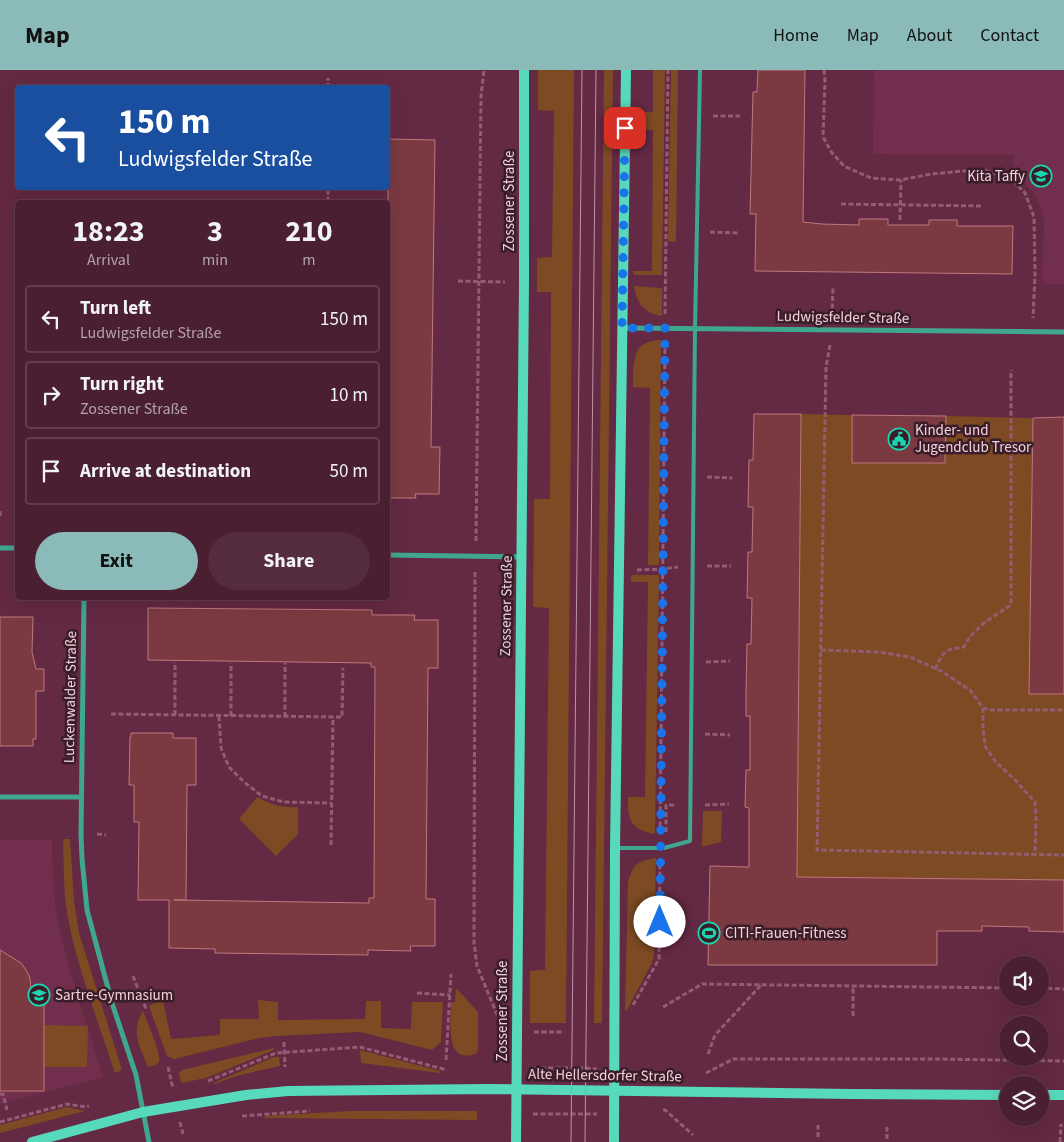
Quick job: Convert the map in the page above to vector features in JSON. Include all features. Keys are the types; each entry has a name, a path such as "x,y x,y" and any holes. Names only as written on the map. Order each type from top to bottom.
{"street":[{"name":"Zossener Straße","path":"516,1142 524,282 524,70"},
{"path":"614,1142 615,848 626,70"},
{"name":"Ludwigsfelder Straße","path":"622,328 1064,332"},
{"path":"0,548 15,548"},
{"path":"390,554 521,557"},
{"name":"Luckenwalder Straße","path":"84,600 80,797 82,858 87,910 112,1003 136,1075 143,1112"},
{"path":"0,797 80,797"},
{"name":"Alte Hellersdorfer Straße","path":"32,1142 143,1112 246,1095 288,1091 517,1089 999,1095"},
{"path":"1049,1095 1064,1095"},
{"path":"143,1112 149,1142"}],"lane":[{"path":"615,848 666,848 690,840 695,328 700,70"}],"path":[{"path":"476,542 481,96 484,70"},
{"path":"628,1012 659,959 668,70"},
{"path":"824,70 823,137 832,153 844,166 871,178 901,180 931,174 988,171 1012,179 1025,193 1034,216 1035,274 1032,332"},
{"path":"328,78 328,85"},
{"path":"700,116 740,116"},
{"path":"900,220 901,180"},
{"path":"841,204 982,206"},
{"path":"697,232 739,233"},
{"path":"458,281 524,282"},
{"path":"832,287 832,330 826,367 818,850 1064,855"},
{"path":"935,669 948,649 964,647 978,629 1011,605 1011,370"},
{"path":"694,477 732,478"},
{"path":"0,510 0,516"},
{"path":"619,570 731,566"},
{"path":"475,568 474,942 477,966 498,1015 498,1020"},
{"path":"821,650 879,652 910,657 935,669 970,690 983,708 985,746 996,762 1035,802 1035,854"},
{"path":"175,662 175,715"},
{"path":"691,662 730,662"},
{"path":"231,663 231,716"},
{"path":"285,663 285,717"},
{"path":"111,714 342,717 343,668"},
{"path":"983,708 992,710 1064,710"},
{"path":"219,716 222,748 229,768 262,796 284,802 331,803"},
{"path":"331,844 332,717"},
{"path":"691,734 730,735"},
{"path":"703,805 730,804"},
{"path":"666,805 666,833"},
{"path":"446,1060 451,974"},
{"path":"133,976 146,1009"},
{"path":"663,1007 702,984 999,988"},
{"path":"708,1054 715,1035 762,984"},
{"path":"853,986 853,1016"},
{"path":"1049,988 1064,989"},
{"path":"416,993 450,995"},
{"path":"531,1032 564,1032"},
{"path":"284,1042 285,1067"},
{"path":"203,1083 276,1053 360,1047 450,1071"},
{"path":"705,1073 733,1059 1064,1061"},
{"path":"168,1067 173,1090"},
{"path":"517,1068 614,1070"},
{"path":"166,1090 181,1088"},
{"path":"0,1094 3,1094 2,1101 7,1110"},
{"path":"0,1122 67,1104 86,1107 93,1105"},
{"path":"234,1117 317,1110"},
{"path":"657,1110 665,1110 693,1135"},
{"path":"517,1113 614,1113"},
{"path":"180,1123 183,1134"},
{"path":"173,1126 180,1123 190,1124"},
{"path":"1060,1142 1061,1124"},
{"path":"818,1125 818,1137"},
{"path":"887,1127 887,1139"}],"shaded area":[{"path":"538,70 574,70 566,1023 530,1023 530,971 545,970 549,608 533,607 534,499 550,499 551,292 537,292 537,258 552,257 554,111 538,110"},
{"path":"604,70 613,70 602,1023 594,1023"},
{"path":"653,70 665,70 662,275 634,275 633,271 652,271 653,130 635,129 636,112 653,112"},
{"path":"671,70 678,70 676,242 668,241"},
{"name":"Kita Taffy","path":"874,70 1064,70 1064,284 1045,284 1042,278 1043,215 1033,192 1021,179 1013,174 1014,155 873,154"},
{"path":"634,286 662,288 662,316 650,313 642,307"},
{"path":"661,340 659,565 648,565 650,388 633,387 633,371 636,354 641,346"},
{"path":"801,414 852,415 852,463 945,463 946,416 1033,418 1029,694 1064,694 1064,880 797,877"},
{"path":"631,575 659,575 655,834 636,827 632,823 628,812 628,797 645,797 648,582 631,582"},
{"path":"257,797 277,805 298,807 298,834 276,856 239,819"},
{"path":"703,811 722,811 721,842 702,847"},
{"path":"63,839 70,839 74,901 79,933 122,1070 115,1073 88,993 71,932 65,894"},
{"name":"Sartre-Gymnasium","path":"0,840 52,840 56,913 68,965 103,1077 0,1104"},
{"path":"656,858 654,955 652,963 625,1011 628,882 637,864"},
{"path":"456,988 478,1012 477,1053 466,1056 459,1054 454,1048 452,1040 451,1002 455,1002"},
{"path":"163,1000 171,1039 220,1035 220,1019 259,1019 258,1000 278,1002 278,1020 365,1019 366,1001 381,1001 381,1028 411,1029 412,1002 443,1002 441,1042 432,1050 360,1032 277,1036 259,1038 174,1059 167,1056 149,1006"},
{"path":"143,1011 159,1058 158,1063 148,1067 139,1046 137,1033 137,1026"},
{"path":"44,1025 88,1026 87,1067 43,1067"},
{"path":"274,1048 274,1050 206,1078 181,1083 179,1073 182,1070"},
{"path":"360,1050 440,1071 440,1073 361,1063"},
{"path":"274,1057 279,1057 280,1066 213,1083"},
{"path":"67,1107 85,1111 0,1133 0,1125"},
{"path":"351,1111 477,1111 477,1120 265,1118 265,1116"}],"building":[{"path":"758,70 805,70 803,222 859,225 859,219 888,219 888,225 929,225 929,220 957,220 957,226 1013,226 1012,274 755,271 756,214 750,214 753,92 757,92"},
{"path":"390,139 435,140 431,447 440,447 439,494 415,494 416,498 390,498 390,200 388,200 388,190 390,190"},
{"path":"754,414 801,414 797,877 1064,880 1064,932 1029,931 1029,927 982,926 982,931 937,931 937,965 708,965 710,866 749,867 749,808 745,807 746,770 750,770 750,716 746,716 746,692 747,644 751,644 752,598 747,598 748,552 752,552 753,507 748,507 749,460 753,460"},
{"name":"Kinder- und Jugendclub Tresor","path":"852,415 946,416 945,463 852,463"},
{"path":"1064,417 1064,694 1029,694 1033,418"},
{"path":"148,608 372,610 372,615 415,615 414,620 438,620 438,668 428,668 426,899 435,899 435,946 410,946 411,951 368,950 368,955 215,953 215,949 169,948 169,900 138,900 139,822 134,822 134,785 129,785 131,733 173,733 173,738 196,738 196,785 187,785 186,900 174,900 369,903 369,898 374,898 375,667 371,667 371,663 148,660"},
{"path":"0,617 33,617 32,652 36,669 44,669 44,691 36,691 36,739 33,739 33,746 0,746"},
{"path":"0,950 21,963 26,970 30,978 32,1002 44,1002 44,1091 0,1091"}],"tram line":[{"path":"571,1142 582,70"},
{"path":"585,1142 596,70"}],"place":[{"name":"Kita Taffy","path":"1041,176"},
{"name":"Kinder- und Jugendclub Tresor","path":"899,439"},
{"name":"CITI-Frauen-Fitness","path":"709,933"},
{"name":"Sartre-Gymnasium","path":"39,995"}],"route":[{"path":"625,128 622,328 665,328 660,922"}]}
